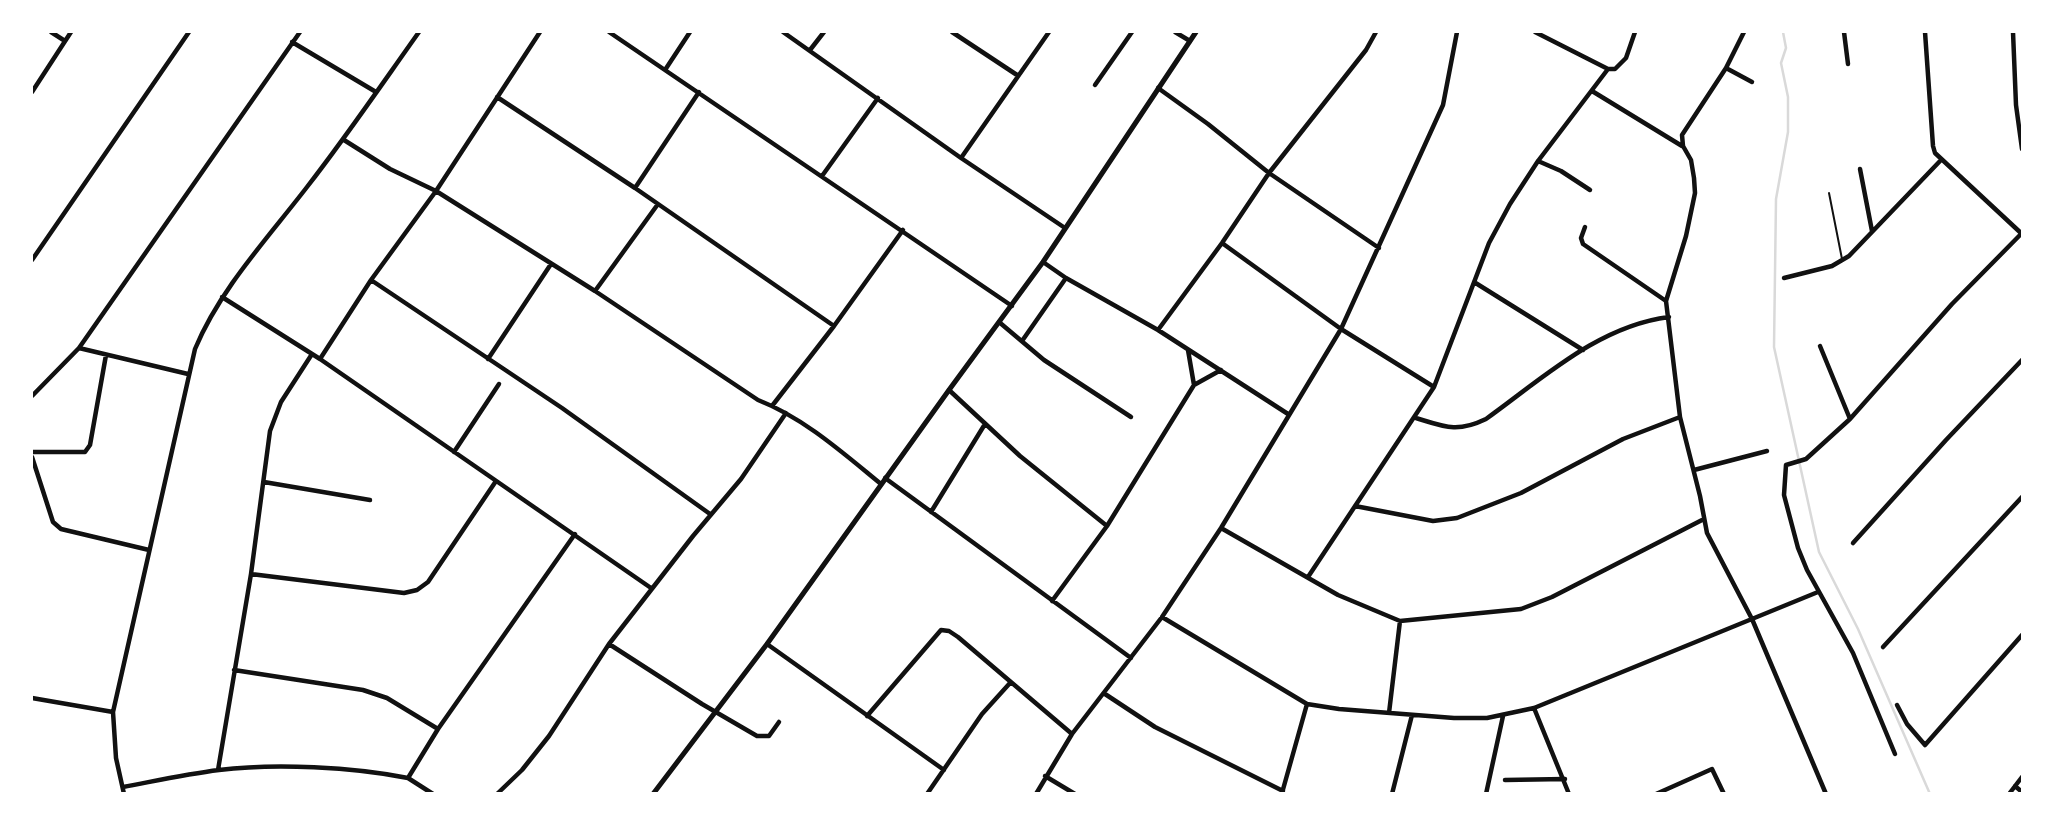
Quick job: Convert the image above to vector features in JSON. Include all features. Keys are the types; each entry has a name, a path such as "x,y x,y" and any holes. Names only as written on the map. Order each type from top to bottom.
{"street":[{"path":"51,32 65,41"},
{"path":"32,92 71,32"},
{"path":"32,260 189,32"},
{"path":"32,396 79,348 300,32"},
{"path":"419,32 344,140 222,297 203,329 188,374 113,712 116,758 123,790 218,770 263,767 377,772 408,778 433,793"},
{"path":"320,359 371,280 436,191 540,32"},
{"path":"609,32 1012,306"},
{"path":"665,70 690,32"},
{"path":"783,32 1065,228"},
{"path":"810,50 824,32"},
{"path":"952,32 1017,75"},
{"path":"961,158 1049,32"},
{"path":"1095,85 1132,32"},
{"path":"1175,32 1190,41"},
{"path":"653,793 767,644 948,390 1012,306 1196,32"},
{"path":"1158,330 1269,173 1366,50 1376,32"},
{"path":"1036,793 1072,734 1162,617 1221,528 1341,329 1443,105 1457,32"},
{"path":"1535,32 1608,69 1620,66 1635,32"},
{"path":"1744,32 1726,68 1682,135 1683,146 1691,160 1695,193 1686,236 1666,301 1680,417 1704,519 1712,543 1752,619 1826,793"},
{"path":"1844,32 1848,64"},
{"path":"1895,754 1853,653 1818,592 1798,548 1784,495 1784,471 1790,463 1805,459 1850,419 1952,304 2022,234 1941,160 1933,146 1924,32"},
{"path":"2013,32 2016,105 2022,149"},
{"path":"292,42 376,92"},
{"path":"1726,68 1752,82"},
{"path":"1308,577 1416,418 1434,387 1489,243 1510,204 1538,161 1608,69"},
{"path":"1158,88 1269,173 1379,248"},
{"path":"1591,91 1683,146"},
{"path":"635,188 699,92"},
{"path":"497,97 635,188 834,326"},
{"path":"822,176 878,98"},
{"path":"344,140 390,169 436,191 595,291 758,400 786,413 931,512 1131,658"},
{"path":"1784,278 1832,266 1842,260 1941,160"},
{"path":"1538,161 1590,190"},
{"path":"1860,169 1872,232"},
{"path":"595,291 658,204"},
{"path":"1586,227 1581,238 1583,244 1666,301"},
{"path":"772,406 903,230"},
{"path":"1222,243 1341,329 1434,387"},
{"path":"1043,262 1158,330 1288,415"},
{"path":"488,359 551,264"},
{"path":"1023,341 1066,278"},
{"path":"371,280 613,444 711,514"},
{"path":"1474,282 1583,350"},
{"path":"222,297 320,359 651,588"},
{"path":"1416,418 1451,429 1470,427 1486,419 1583,350 1623,328 1651,319 1669,317"},
{"path":"999,322 1044,360 1130,417"},
{"path":"1820,346 1850,419"},
{"path":"79,348 188,374"},
{"path":"1188,350 1194,385"},
{"path":"218,770 274,417 312,354"},
{"path":"106,355 90,445 85,452 32,454 53,522 61,529 149,550"},
{"path":"1853,543 2022,360"},
{"path":"1052,601 1107,526 1194,385 1221,370"},
{"path":"454,452 499,384"},
{"path":"948,390 1020,456 1107,526"},
{"path":"497,793 522,769 549,736 651,588 741,479 786,413"},
{"path":"1355,506 1433,521 1457,518 1521,493 1622,439 1680,417"},
{"path":"931,512 985,424"},
{"path":"1694,470 1767,451"},
{"path":"251,574 404,593 417,590 428,582 496,481"},
{"path":"264,482 370,500"},
{"path":"1882,647 2022,497"},
{"path":"1221,528 1338,595 1400,621 1521,609 1552,597 1704,519"},
{"path":"408,778 438,729 575,534"},
{"path":"1162,617 1307,704 1454,718 1503,716 1534,708 1818,592"},
{"path":"1389,713 1400,621"},
{"path":"867,716 941,630 949,631 958,637 1072,734"},
{"path":"1897,705 1907,724 1925,745 2022,635"},
{"path":"610,644 716,712 764,738 769,736 779,722"},
{"path":"767,644 943,770"},
{"path":"234,670 363,690 387,698 438,729"},
{"path":"927,793 982,714 1010,683"},
{"path":"1105,694 1155,727 1282,792 1307,704"},
{"path":"32,698 113,712"},
{"path":"1534,708 1569,793"},
{"path":"1392,793 1412,715"},
{"path":"1486,793 1503,716"},
{"path":"1656,793 1712,769 1724,793"},
{"path":"1045,776 1075,793"},
{"path":"2009,793 2022,777"},
{"path":"1505,780 1565,779"},
{"path":"2015,786 2022,792"}],"lane":[{"path":"1829,192 1842,260"}],"waterway":[{"path":"1783,32 1786,48 1781,63 1788,97 1788,132 1776,199 1774,347 1819,552 1858,629 1930,794"}]}
